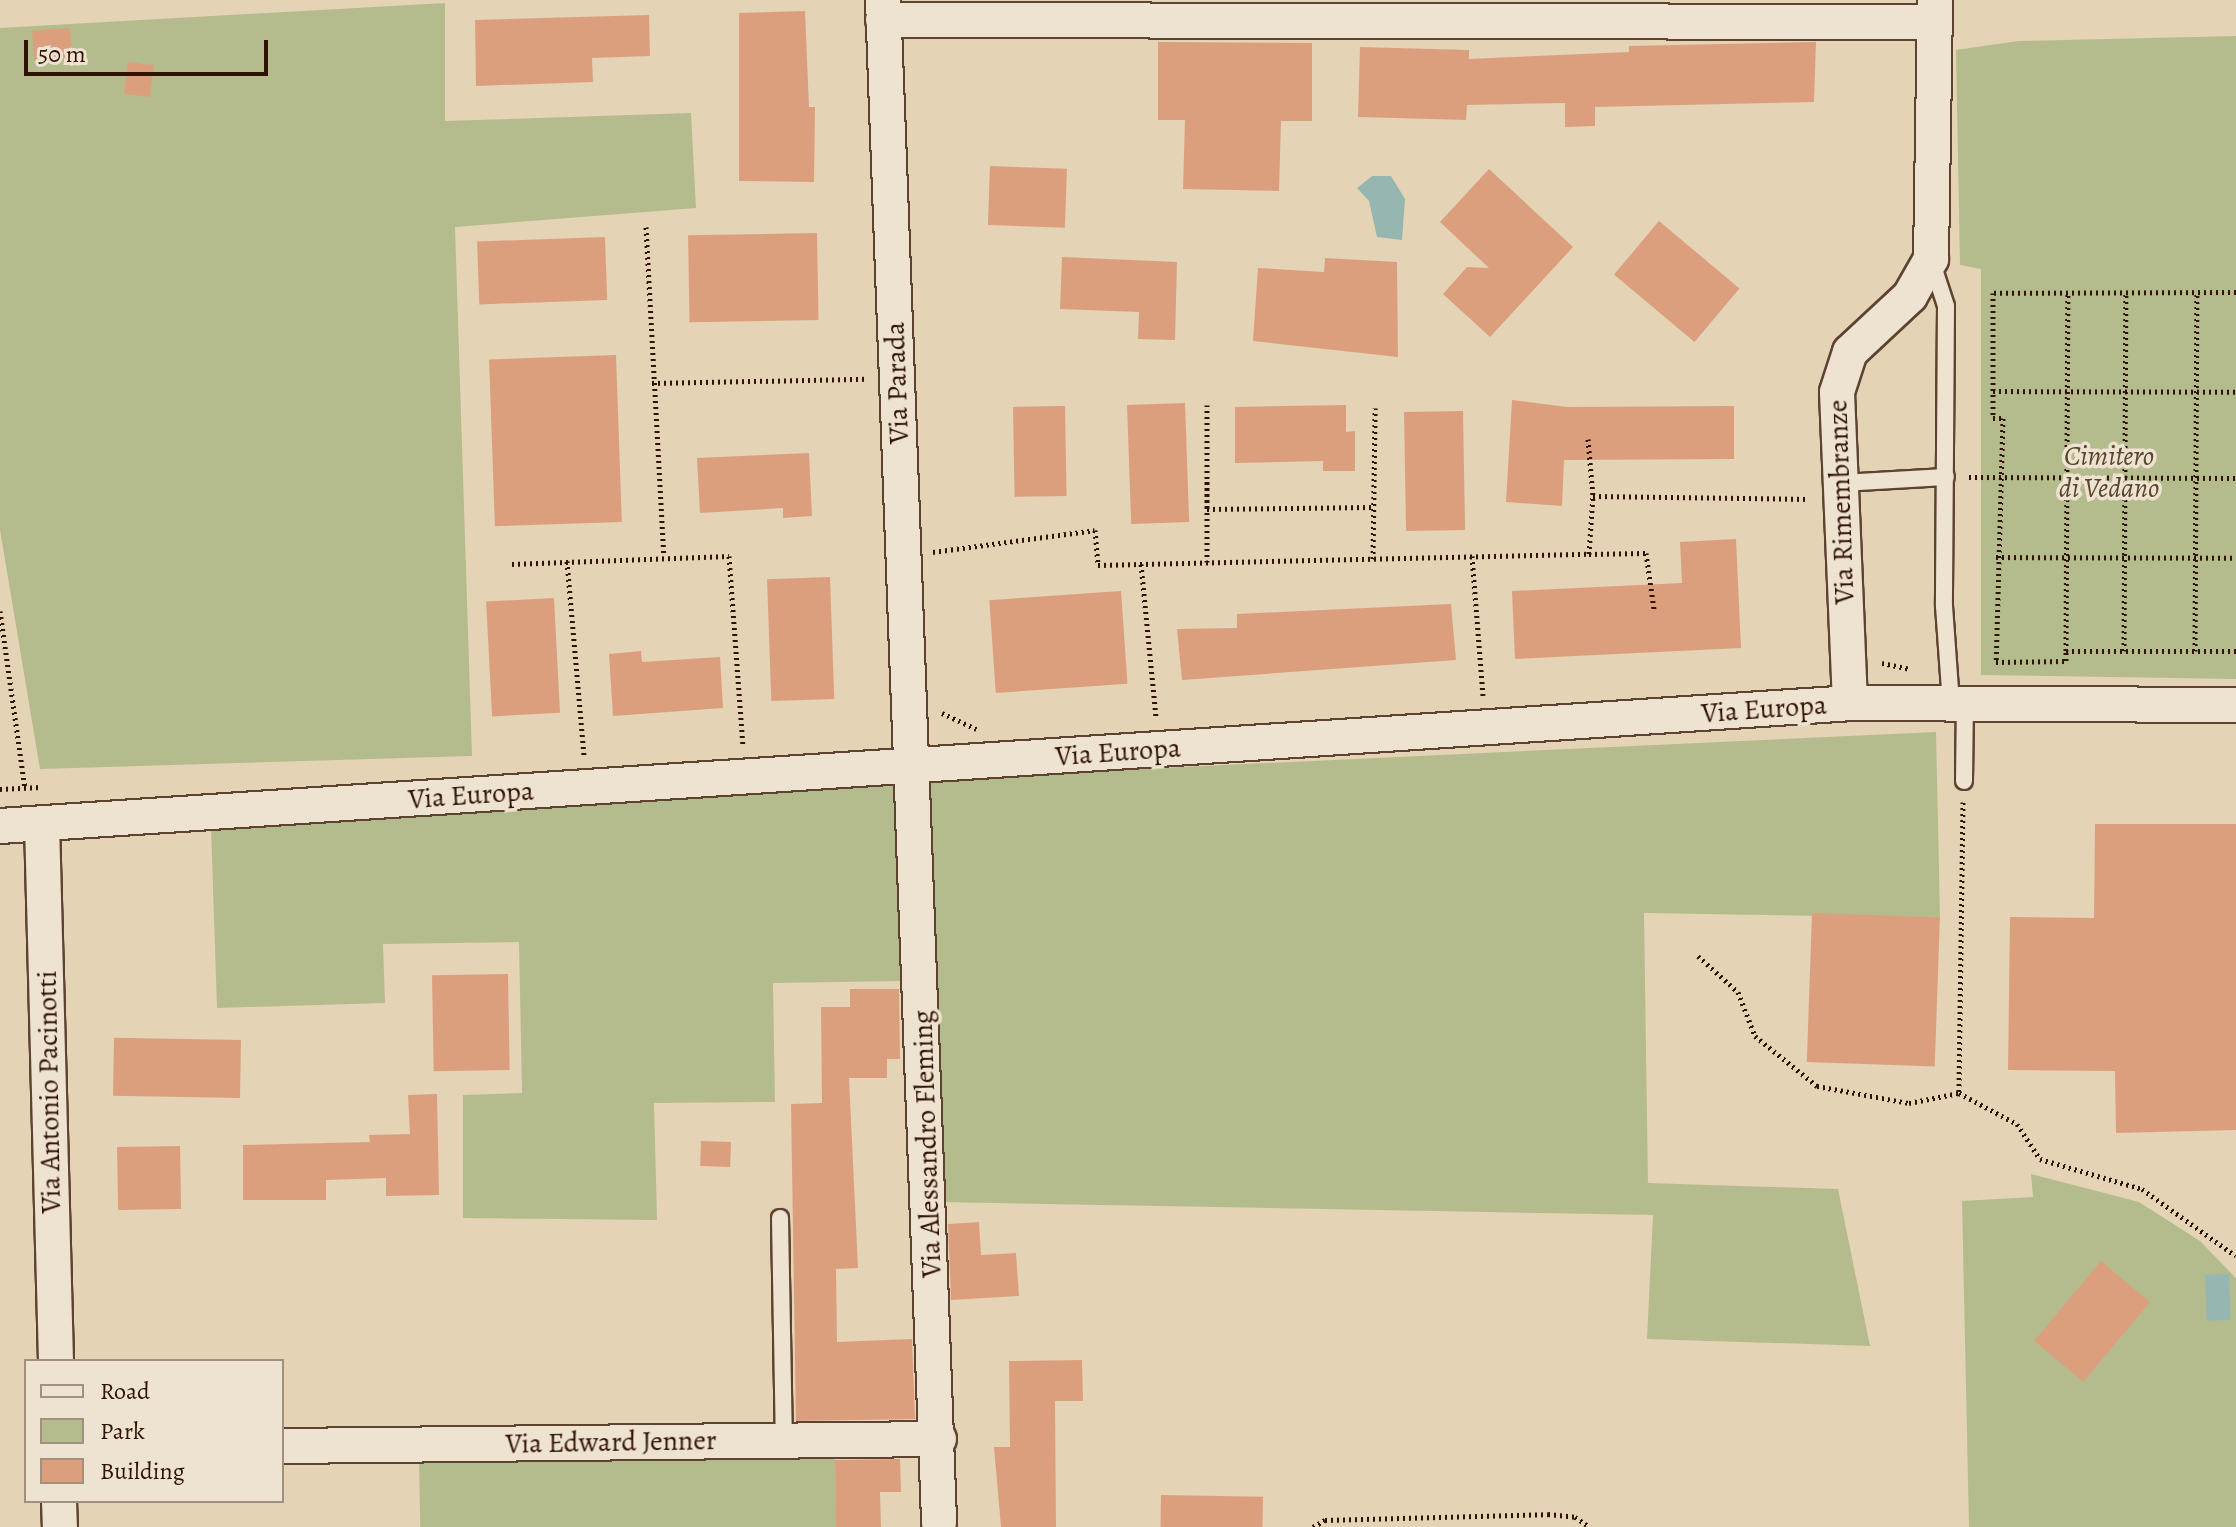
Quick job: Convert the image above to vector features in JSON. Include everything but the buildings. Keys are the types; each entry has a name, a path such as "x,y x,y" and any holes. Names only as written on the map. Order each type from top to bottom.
{"street":[{"path":"883,10 1935,11"},
{"name":"Via Parada","path":"883,10 911,766"},
{"name":"Via Rimembranze","path":"1850,703 1837,392 1843,365 1859,341 1910,296 1931,259 1935,11"},
{"name":"Via Europa","path":"0,826 1850,703 2236,705"},
{"name":"Via Alessandro Fleming","path":"911,766 939,1439 939,1522"},
{"name":"Via Antonio Pacinotti","path":"42,823 56,1359"},
{"name":"Via Edward Jenner","path":"284,1446 939,1439"},
{"path":"59,1503 60,1527"}],"lane":[{"path":"1931,259 1946,306 1946,477 1964,781"},
{"path":"1841,491 1946,477"},
{"path":"780,1218 784,1440"}],"path":[{"path":"646,227 652,383 664,556"},
{"path":"2124,651 2126,292"},
{"path":"2195,651 2197,292"},
{"path":"2068,293 2066,661 1996,662 1996,557 2003,477 2003,418 1993,418 1993,293 2236,292"},
{"path":"652,383 896,378"},
{"path":"1993,391 2236,392"},
{"path":"1207,405 1207,562"},
{"path":"1373,559 1375,408"},
{"path":"1588,439 1593,496 1589,554"},
{"path":"1946,477 2236,478"},
{"path":"1593,496 1841,491"},
{"path":"1207,509 1373,507"},
{"path":"903,556 1095,530 1098,565 1646,553 1654,609"},
{"path":"512,564 729,556 743,749"},
{"path":"1472,556 1483,697"},
{"path":"1996,557 2236,558"},
{"path":"567,561 584,760"},
{"path":"1141,564 1156,719"},
{"path":"0,611 25,788"},
{"path":"2066,651 2236,651"},
{"path":"1959,1093 1964,781"},
{"path":"1698,956 1738,992 1755,1036 1817,1086 1909,1103 1959,1093 2017,1124 2040,1159 2142,1189 2236,1256"},
{"path":"1313,1527 1325,1520 1548,1514 1575,1517 1590,1527"}],"green space":[{"path":"445,3 445,121 691,113 696,208 455,227 472,756 40,769 0,530 0,28"},
{"name":"Cimitero di Vedano","path":"2236,36 2236,679 1981,675 1981,269 1960,265 1956,50 2018,41"},
{"path":"1936,732 1940,918 1644,913 1648,1183 1838,1189 1870,1346 1647,1339 1653,1215 940,1202 923,779"},
{"path":"899,779 905,981 773,983 775,1102 654,1103 657,1220 463,1218 463,1095 522,1093 519,942 383,944 385,1003 217,1008 211,828"},
{"path":"2031,1174 2139,1202 2200,1241 2236,1278 2236,1527 1969,1527 1962,1201 2033,1197"},
{"path":"835,1451 836,1527 420,1527 419,1458"}],"water":[{"path":"1372,176 1391,176 1405,199 1402,240 1377,237 1369,201 1357,188"},
{"path":"2229,1274 2231,1320 2207,1321 2205,1275"}]}
